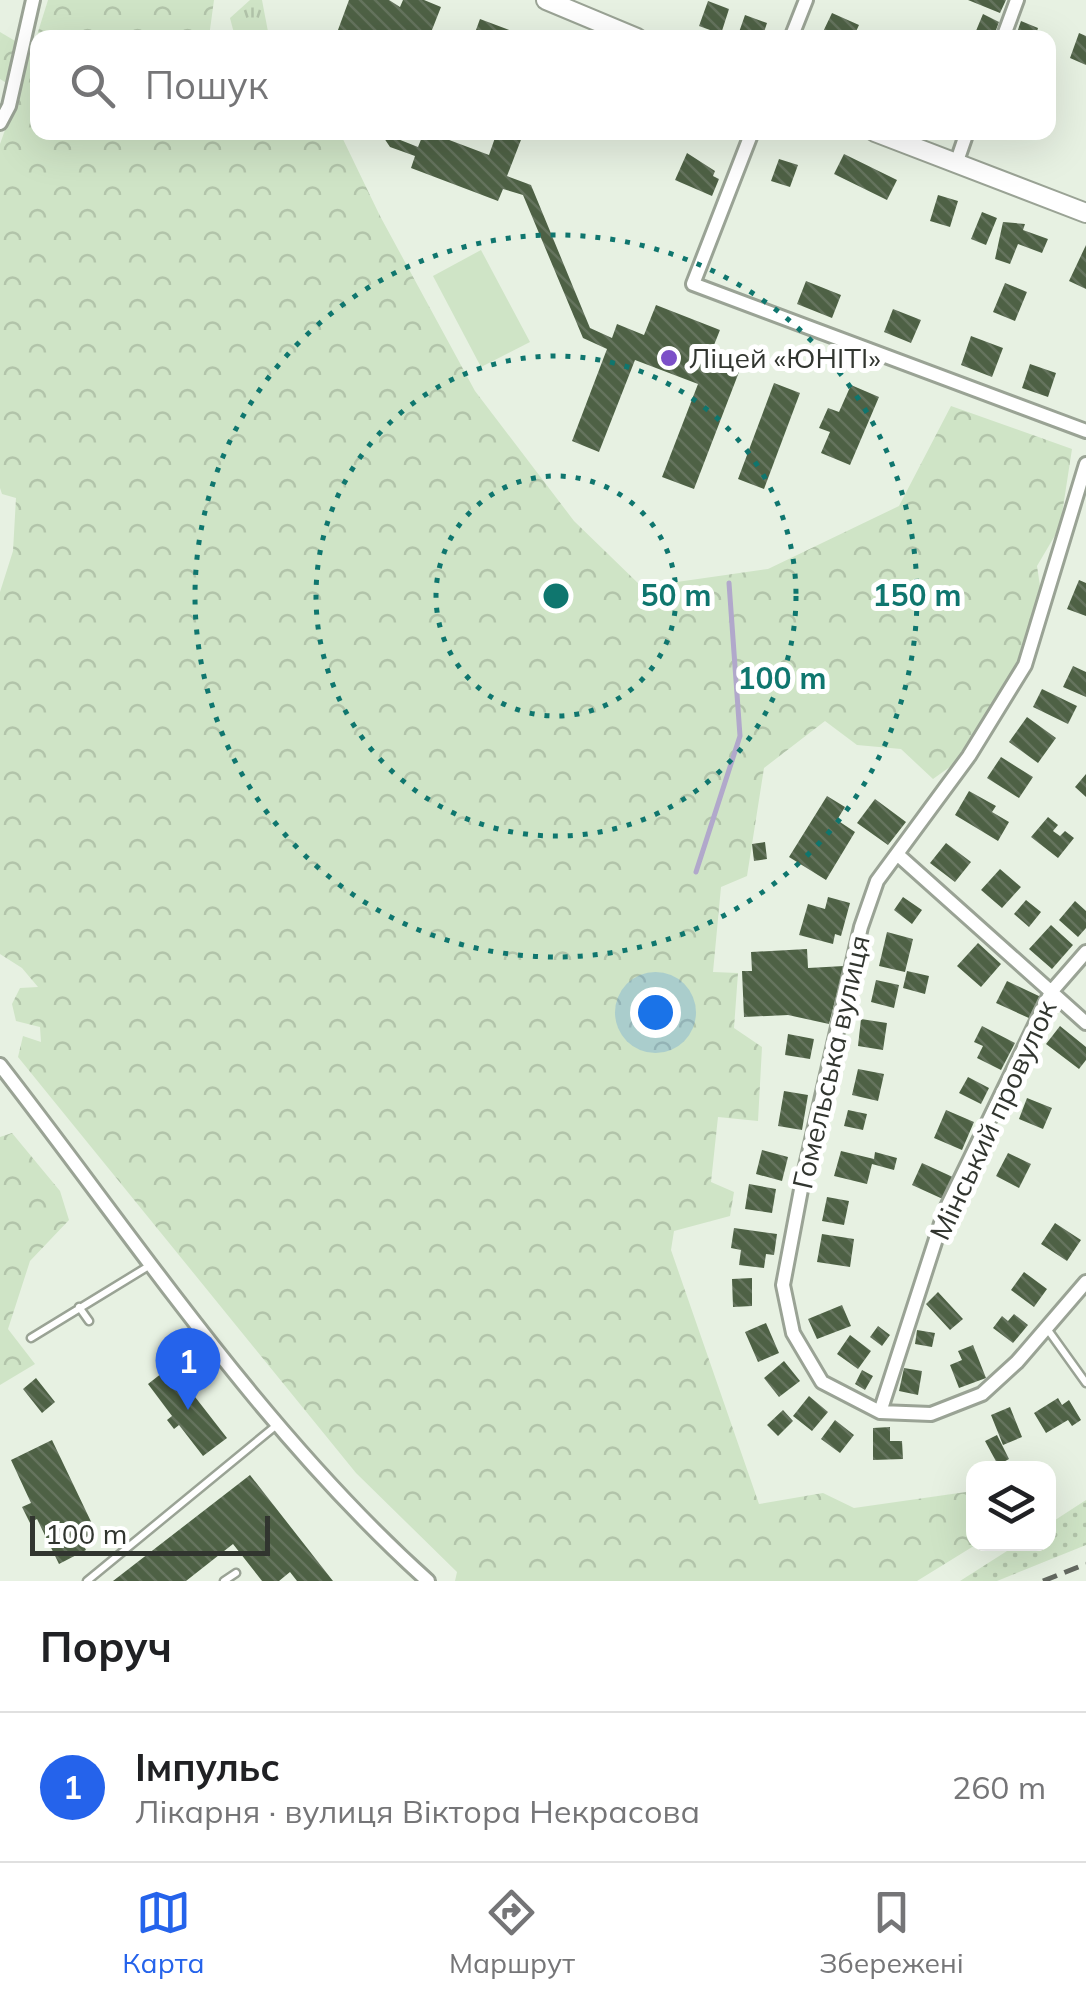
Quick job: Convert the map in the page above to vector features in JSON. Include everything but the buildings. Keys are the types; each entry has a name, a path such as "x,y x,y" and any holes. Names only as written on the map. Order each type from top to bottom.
{"main road":[{"path":"546,0 618,30"},
{"path":"895,140 1086,212"}],"street":[{"path":"0,123 9,106 33,0"},
{"path":"793,30 806,0"},
{"path":"1005,30 1016,0"},
{"path":"749,140 693,284 1086,430"},
{"path":"956,164 964,140"},
{"name":"Гомельська вулиця","path":"1086,464 1025,666 1000,711 877,881 861,927 783,1286 793,1333 822,1382 880,1412 931,1414 982,1394 1047,1329 1086,1282"},
{"path":"897,854 1086,1023"},
{"name":"Мінський провулок","path":"880,1412 945,1212 1051,992 1086,952"},
{"path":"0,1065 279,1424 368,1526 428,1581"}],"lane":[{"path":"31,1338 153,1264"},
{"path":"79,1307 90,1321"},
{"path":"1047,1329 1086,1383"},
{"path":"87,1581 279,1424"},
{"path":"224,1581 236,1573"}],"green space":[{"path":"48,0 214,0 210,30 39,30"},
{"path":"250,0 262,0 268,30 233,30 230,18"},
{"path":"0,32 30,50 30,140 343,140 475,391 574,521 642,587 768,569 899,506 951,406 1072,449 1060,527 1037,566 1042,599 1020,664 961,759 933,779 901,749 857,745 825,721 764,768 747,876 721,887 713,972 738,973 734,1028 762,1047 758,1121 718,1117 711,1182 734,1192 730,1216 674,1231 671,1250 759,1504 823,1493 854,1508 966,1492 966,1551 917,1581 455,1581 457,1572 356,1473 18,1057 23,1036 41,1042 40,1027 16,1021 12,1004 20,988 38,987 22,968 0,954 0,592 13,551 16,498 2,494 0,488 0,144 19,91 0,79"},
{"path":"481,250 530,342 481,367 433,276"},
{"path":"12,1133 60,1191 69,1220 30,1261 8,1329 35,1364 0,1385 0,1137"},
{"path":"1086,1500 1086,1545 997,1581 960,1581 1007,1551 1056,1551 1056,1519"}],"waterway":[{"path":"696,872 740,736 729,583"}],"railway":[{"path":"1043,1581 1086,1564"}],"place":[{"name":"Ліцей «ЮНІТІ»","path":"669,358"},
{"name":"Імпульс","path":"188,1410"}]}
